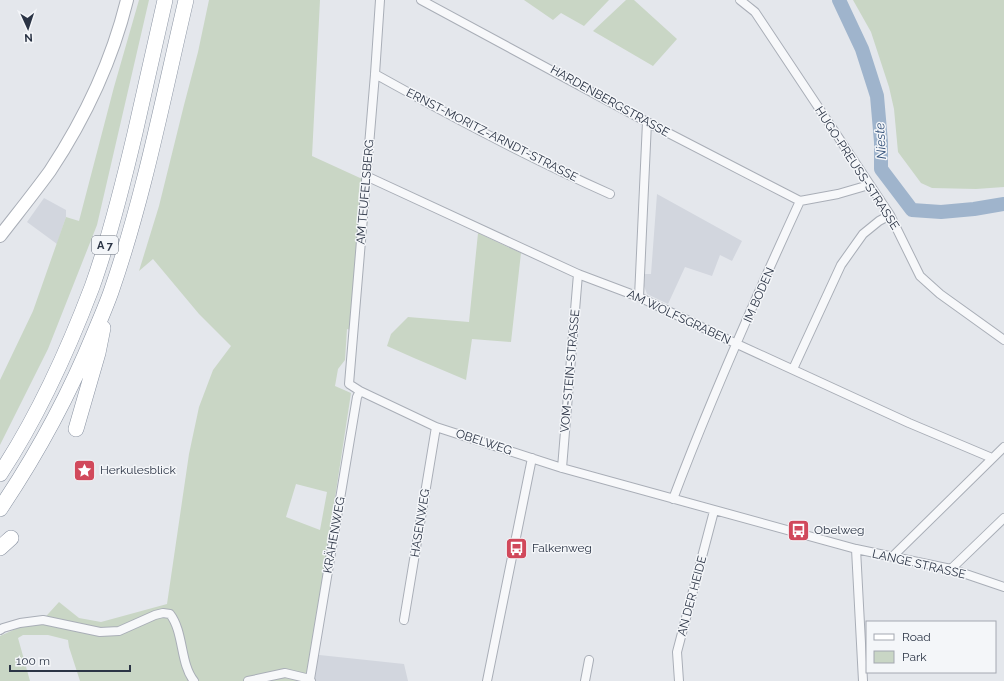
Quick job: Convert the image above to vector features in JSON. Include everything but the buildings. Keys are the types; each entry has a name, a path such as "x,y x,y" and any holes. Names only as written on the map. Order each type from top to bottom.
{"highway":[{"name":"A 7","path":"0,474 29,424 62,358 92,286 109,234 124,178 165,0"},
{"name":"A 7","path":"0,509 19,481 46,435 80,369 110,293 128,239 144,181 186,0"},
{"path":"76,429 98,352 110,293"},
{"path":"0,548 11,538"}],"main road":[{"path":"0,236 49,172 75,131 104,72 117,36 127,0"}],"street":[{"name":"AM TEUFELSBERG","path":"349,384 380,0"},
{"name":"HARDENBERGSTRASSE","path":"421,0 647,122 800,201"},
{"name":"HUGO-PREUSS-STRASSE","path":"740,0 755,12 890,215 920,276 940,294 1004,340"},
{"name":"ERNST-MORITZ-ARNDT-STRASSE","path":"375,74 465,124 574,178 610,194"},
{"path":"639,297 647,122"},
{"name":"AM WOLFSGRABEN","path":"366,176 578,274 639,297 909,424 992,458"},
{"path":"800,201 838,194 869,185"},
{"name":"IM BODEN","path":"673,499 737,344 800,201"},
{"path":"793,369 841,266 863,234 879,221 890,215"},
{"name":"VOM-STEIN-STRASSE","path":"562,468 578,274"},
{"name":"OBELWEG","path":"349,384 360,392 436,427 562,468 856,549"},
{"name":"KRÄHENWEG","path":"310,680 357,397 360,392"},
{"name":"HASENWEG","path":"404,620 436,427"},
{"path":"892,557 992,458 1004,448"},
{"path":"487,681 532,458"},
{"name":"AN DER HEIDE","path":"679,681 677,652 714,511"},
{"path":"951,569 1004,518"},
{"path":"856,549 863,681"},
{"name":"LANGE STRASSE","path":"856,549 951,569 1004,587"},
{"path":"0,630 20,623 43,620 100,632 119,631 155,615 163,613 170,614 174,618 178,628 188,668 194,681"},
{"path":"585,681 589,660"},
{"path":"248,681 285,673 310,680"}],"shaded area":[{"path":"657,194 742,241 732,261 720,255 712,276 685,267 668,304 647,294 644,286 645,274 651,274"},
{"path":"44,198 66,210 66,217 57,244 27,222"},
{"path":"310,654 404,664 408,681 307,681"}],"green space":[{"path":"139,0 149,0 97,225 48,349 0,445 0,380 33,311 66,217 79,221 114,87"},
{"path":"209,0 320,0 312,156 371,183 357,332 347,329 345,360 338,369 335,386 351,393 307,681 80,681 68,640 48,635 23,635 18,638 30,681 0,681 0,636 20,627 39,624 59,602 79,618 101,622 167,604 189,454 199,407 213,370 231,346 199,314 153,259 139,271 159,206 198,52","holes":["296,484 327,492 320,530 286,517"]},
{"path":"524,0 609,0 584,26 561,13 553,20"},
{"path":"626,0 634,0 677,39 653,66 593,31"},
{"path":"853,0 1004,0 1004,187 976,189 932,188 921,183 898,152 894,109 889,87 871,32"},
{"path":"478,233 521,253 511,342 472,339 466,380 387,346 391,334 408,317 469,322"}],"waterway":[{"name":"Nieste","path":"839,0 862,49 877,96 881,142 881,169 912,210 941,212 1004,204"}],"place":[{"name":"Herkulesblick","path":"84,470"},
{"name":"Obelweg","path":"798,530"},
{"name":"Falkenweg","path":"517,548"}]}
